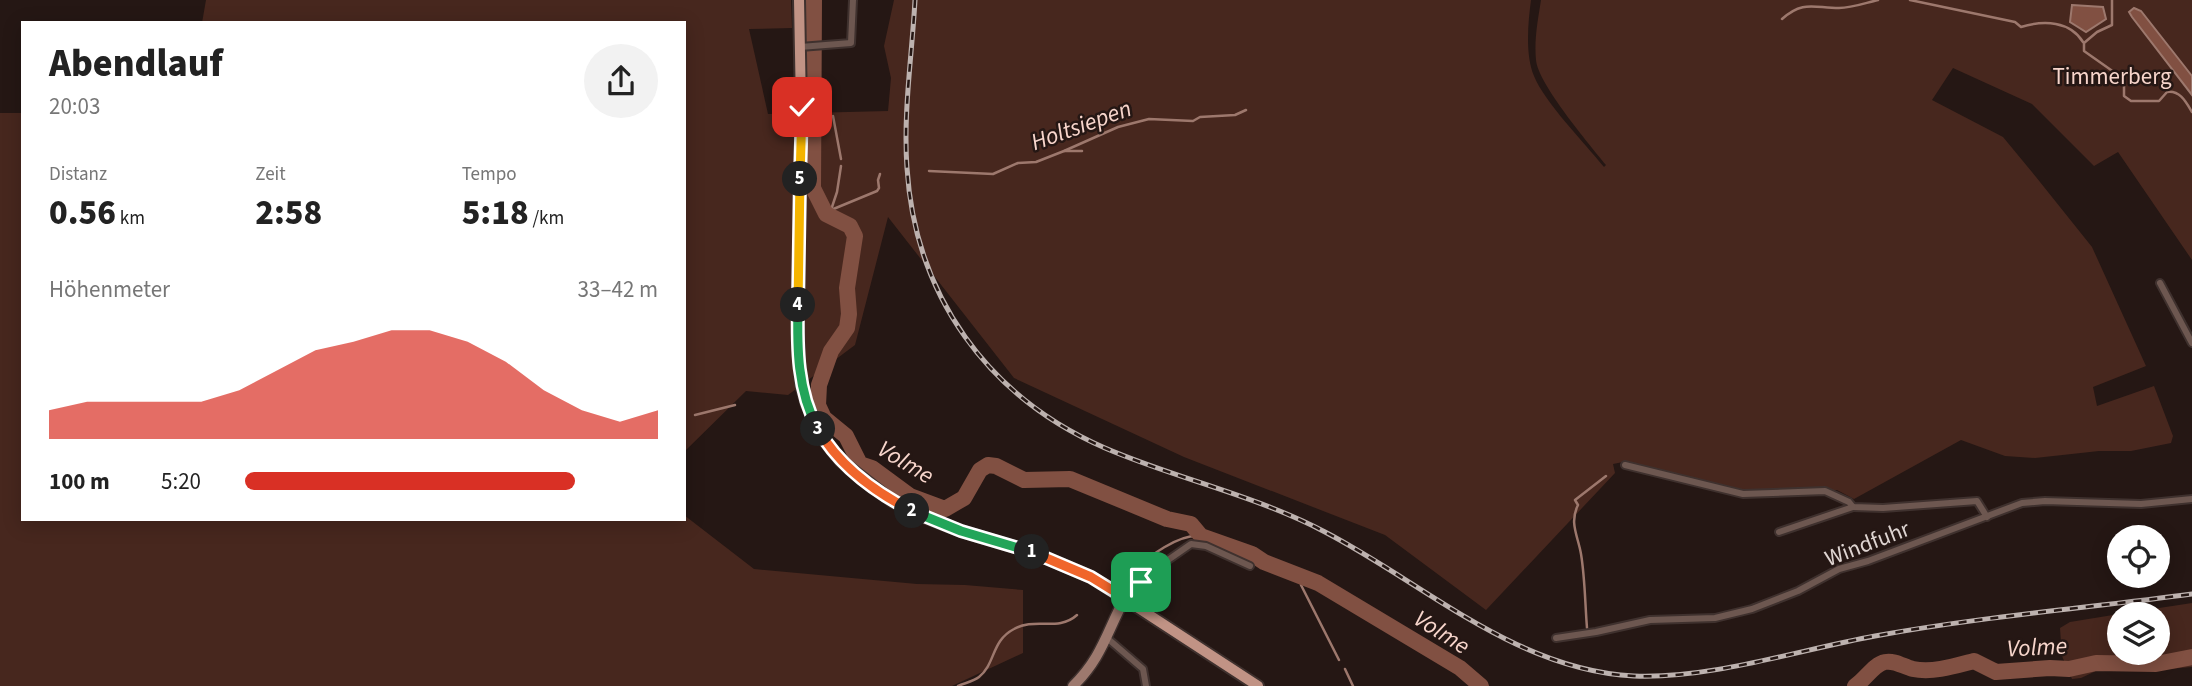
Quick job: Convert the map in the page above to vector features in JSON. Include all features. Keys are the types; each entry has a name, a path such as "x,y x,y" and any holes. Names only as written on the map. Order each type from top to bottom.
{"main road":[{"path":"799,0 804,47 798,319 802,384 812,417 824,440 841,461 892,501 924,517 1035,553 1091,577 1258,686"},
{"path":"1073,686 1092,665 1125,598"}],"street":[{"path":"804,47 851,43 853,0"},
{"path":"2160,283 2192,343"},
{"path":"1625,465 1743,494 1825,491 1849,502 1853,507"},
{"name":"Windfuhr","path":"1556,638 1650,620 1715,618 1752,609 1798,591 1839,569 2031,502 2141,504 2192,499"},
{"path":"1779,532 1853,507 1883,508 1977,501 1986,517"},
{"path":"1125,598 1158,567 1191,544 1206,546 1250,566"},
{"path":"1107,638 1143,669 1146,686"}],"green space":[{"name":"Timmerberg","path":"206,0 791,0 792,28 749,29 768,114 888,111 891,78 884,46 894,0 1531,0 1528,48 1534,76 1556,110 1604,167 1606,165 1566,114 1539,71 1536,45 1541,0 2192,0 2192,260 2118,152 2094,166 2032,104 1953,68 1932,100 2003,137 2092,247 2146,366 2093,387 2097,406 2154,386 2173,436 2171,443 2131,451 2099,451 2035,458 2005,456 1961,440 1854,499 1837,490 1737,489 1623,462 1613,464 1615,473 1486,610 1385,535 1184,457 1014,378 888,217 855,345 788,395 746,391 686,450 686,21 202,21"},
{"path":"0,113 21,113 21,521 686,521 686,517 754,569 917,584 1023,590 1023,653 952,686 0,686"},
{"path":"2192,603 2192,667 2096,671 2072,679 2062,656 2060,628 2070,622 2107,616 2107,665 2170,665 2170,606"}],"shaded area":[{"path":"2072,5 2103,7 2106,19 2086,32 2070,22"},
{"path":"2134,8 2141,11 2192,76 2192,95 2132,17 2129,12"}],"waterway":[{"name":"Volme","path":"814,0 813,188 826,214 850,226 855,236 847,288 847,328 831,351 819,385 818,405 824,418 846,436 860,464 872,468 910,496 945,509 964,498 980,470 988,465 996,466 1024,480 1070,479 1167,519 1191,524 1201,536 1252,554 1264,562 1318,583 1460,668 1481,686"},
{"path":"1782,19 1803,7 1844,8 1878,0"},
{"path":"1910,0 2015,22 2021,27 2039,23 2056,24 2071,30 2083,42"},
{"path":"2112,0 2112,25 2097,32 2084,43 2084,51 2124,82 2124,96 2131,101 2159,101 2167,92 2172,92 2182,97 2192,112"},
{"name":"Holtsiepen","path":"929,171 993,174 1018,163 1036,162 1118,127 1149,119 1193,121 1200,117 1235,115 1246,110"},
{"path":"833,116 841,159"},
{"name":"Holtsiepen","path":"1064,151 1082,151"},
{"path":"831,210 841,166"},
{"name":"Holtsiepen","path":"828,215 831,210 877,191 880,174"},
{"path":"695,415 735,405"},
{"path":"1587,628 1581,554 1574,524 1578,505 1575,500 1606,476"},
{"path":"1124,577 1171,544 1191,536 1201,536"},
{"path":"1301,577 1301,585 1339,660"},
{"path":"958,686 979,677 1001,640 1014,629 1030,624 1062,623 1077,615"},
{"name":"Volme","path":"1855,686 1881,663 1889,662 1928,670 1974,661 1996,672 2069,669 2096,663 2156,664 2192,657"},
{"path":"1345,669 1353,686"}],"railway":[{"path":"915,0 906,126 907,168 913,215 925,259 942,299 965,337 993,371 1026,401 1063,427 1132,459 1244,497 1298,519 1362,553 1511,642 1550,658 1591,670 1634,676 1664,676 1724,668 1914,629 2192,594"}],"route":[{"path":"802,107 799,358 807,405 824,440 841,461 868,483 892,501 924,517 1035,553 1091,577 1125,598 1141,582"}]}
